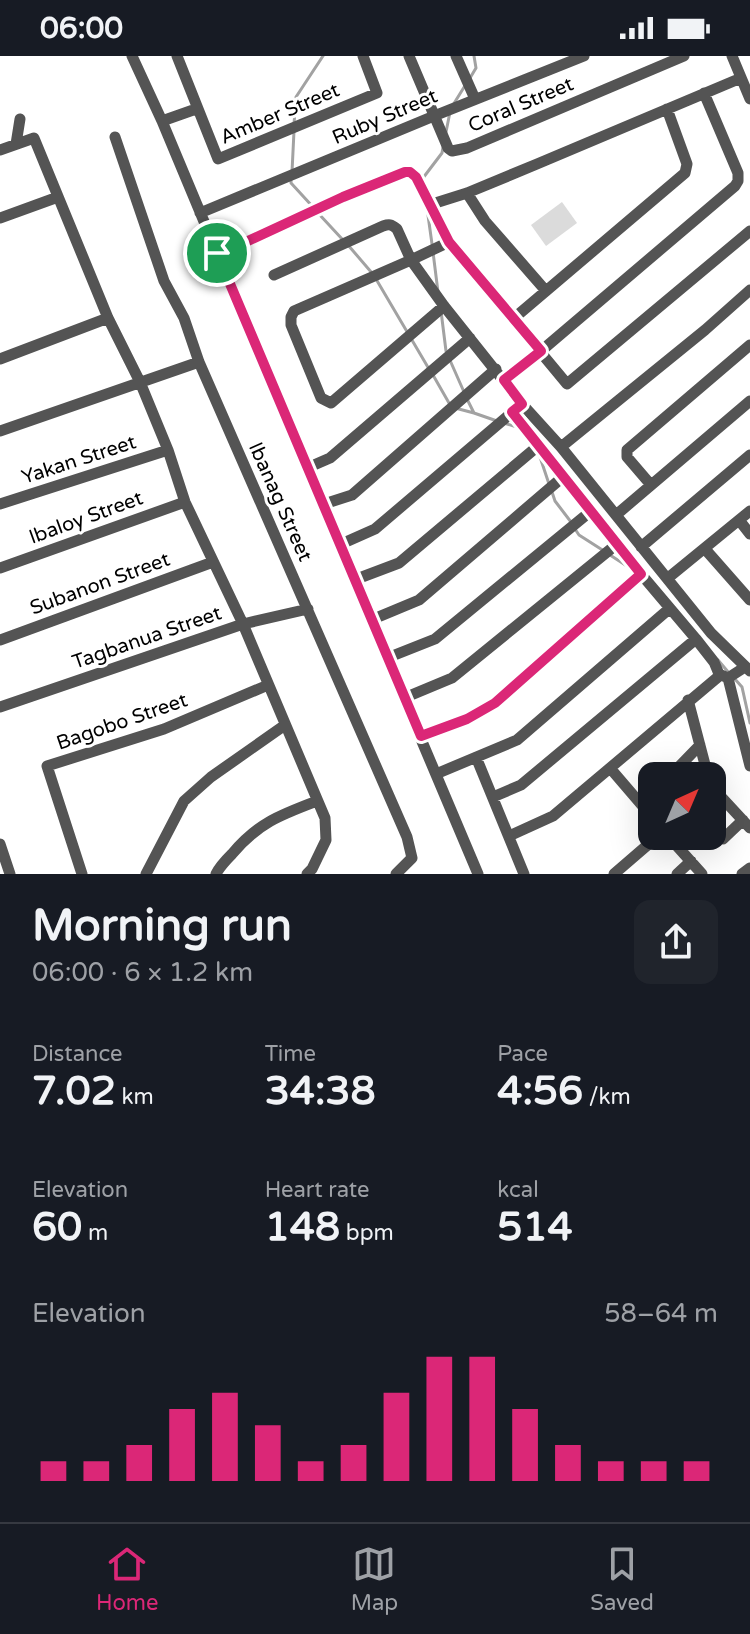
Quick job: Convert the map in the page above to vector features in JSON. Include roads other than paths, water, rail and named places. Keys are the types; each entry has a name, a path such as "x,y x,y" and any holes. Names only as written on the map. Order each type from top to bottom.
{"street":[{"path":"132,56 478,874"},
{"name":"Amber Street","path":"177,56 218,159 377,93 363,56"},
{"path":"409,56 434,116"},
{"name":"Ruby Street","path":"200,213 584,56"},
{"name":"Coral Street","path":"434,116 448,148 452,151 467,148 684,56"},
{"path":"732,56 750,99"},
{"path":"459,57 475,99"},
{"path":"429,205 467,193 741,78"},
{"path":"504,380 738,181 738,173 704,93"},
{"path":"162,121 196,109"},
{"path":"513,319 685,173 687,164 667,109"},
{"path":"16,144 20,119"},
{"name":"Ibanag Street","path":"115,137 164,281 184,318 199,362 407,837 412,858 396,874"},
{"path":"0,150 34,138 108,318 140,382 185,502 243,624 325,818 326,840 311,872"},
{"path":"217,253 400,173 410,172 416,177 449,242 567,384 750,231"},
{"path":"467,193 485,221 546,291"},
{"path":"0,218 58,197"},
{"path":"274,275 389,224 397,229 411,260 444,306 711,633 747,669 718,677 553,816 509,836"},
{"path":"444,306 331,403 321,398 291,325 294,311 449,242"},
{"path":"561,447 750,290"},
{"path":"0,359 108,318"},
{"path":"307,468 330,458 470,338"},
{"path":"651,485 627,457 627,450 750,345"},
{"path":"0,431 199,362"},
{"path":"324,504 352,495 496,369"},
{"path":"616,515 750,401"},
{"path":"339,545 375,529 522,404"},
{"path":"512,412 724,676 750,766"},
{"path":"354,580 399,563 538,446"},
{"name":"Yakan Street","path":"0,504 168,450"},
{"path":"641,547 750,455"},
{"path":"371,620 419,600 564,476"},
{"name":"Ibaloy Street","path":"0,568 185,502"},
{"path":"387,658 435,639 591,511"},
{"path":"668,578 750,511"},
{"path":"739,520 750,534"},
{"path":"404,698 452,678 617,544"},
{"path":"705,549 750,600"},
{"name":"Subanon Street","path":"0,640 213,562"},
{"path":"421,736 467,719 495,703 641,574"},
{"name":"Tagbanua Street","path":"0,707 243,624 308,609"},
{"path":"436,774 517,740 669,609"},
{"path":"493,797 521,785 696,639"},
{"name":"Bagobo Street","path":"82,874 47,766 164,729 268,685"},
{"path":"688,700 704,762"},
{"path":"146,874 184,801 211,777 285,725"},
{"path":"684,762 700,745"},
{"path":"476,757 524,874"},
{"path":"610,768 638,801"},
{"path":"216,874 247,836 273,818 317,801"},
{"path":"726,803 746,824 726,837"},
{"path":"0,844 10,874"},
{"path":"614,874 642,850"},
{"path":"681,850 702,874"},
{"path":"677,874 691,861"},
{"path":"742,874 750,868"}],"waterway":[{"path":"294,124 296,97 323,56"},
{"path":"470,78 476,68 474,56"},
{"path":"453,105 466,84"},
{"path":"446,132 450,112"},
{"path":"292,172 294,131"},
{"path":"423,181 443,147"},
{"path":"291,179 291,183 313,207"},
{"path":"427,208 432,244"},
{"path":"318,213 343,240"},
{"path":"348,245 372,273"},
{"path":"433,252 438,292"},
{"path":"376,279 429,369"},
{"path":"441,311 446,351"},
{"path":"449,358 464,392"},
{"path":"433,375 449,403"},
{"path":"467,399 474,413 497,421"},
{"path":"455,408 474,413"},
{"path":"504,423 520,428"},
{"path":"539,454 549,484"},
{"path":"552,492 571,522"},
{"path":"575,529 604,551"},
{"path":"610,555 630,568"},
{"path":"718,660 729,673"},
{"path":"734,678 742,687 750,723"}]}
